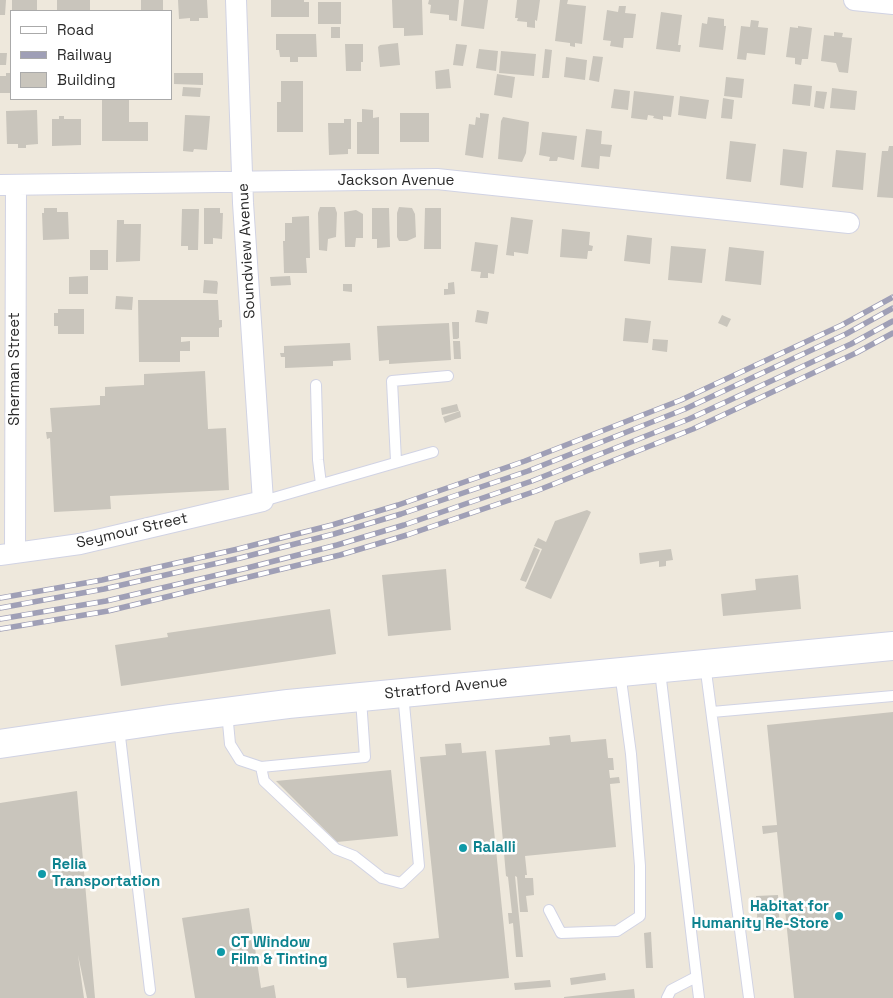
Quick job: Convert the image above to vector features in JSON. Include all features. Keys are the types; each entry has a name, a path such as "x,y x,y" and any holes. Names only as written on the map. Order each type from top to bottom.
{"main road":[{"name":"Stratford Avenue","path":"0,744 227,711 361,696 893,646"}],"street":[{"name":"Soundview Avenue","path":"236,0 243,182 263,501"},
{"path":"854,0 893,4"},
{"name":"Jackson Avenue","path":"8,185 438,179 849,223"},
{"name":"Sherman Street","path":"7,554 8,185"},
{"name":"Seymour Street","path":"7,554 80,544 263,501"}],"lane":[{"path":"396,462 392,381 448,376"},
{"path":"316,385 318,460 321,484"},
{"path":"263,501 433,452"},
{"path":"705,663 749,998"},
{"path":"659,667 699,998"},
{"path":"549,910 561,934 617,930 640,916 639,856 631,754 620,671"},
{"path":"261,767 264,782 336,849 354,856 382,878 401,883 419,866 403,692"},
{"path":"227,711 230,744 240,760 261,767 365,757 361,696"},
{"path":"712,712 893,696"},
{"path":"119,727 150,990"},
{"path":"667,998 671,990 696,977"}],"building":[{"path":"0,0 6,0 5,15 0,15"},
{"path":"12,0 37,0 37,10 12,10"},
{"path":"57,0 90,0 90,10 57,10"},
{"path":"141,0 163,0 163,10 141,10"},
{"path":"178,0 207,0 208,18 199,18 199,21 190,21 190,18 179,19"},
{"path":"271,0 304,0 304,2 309,2 309,17 271,17"},
{"path":"392,0 422,0 423,35 404,36 404,28 393,28"},
{"path":"429,0 459,0 457,21 449,20 449,15 430,13 431,5 428,4"},
{"path":"464,0 488,0 484,29 461,26"},
{"path":"517,0 540,0 535,28 527,27 527,22 517,21 518,18 515,18"},
{"path":"560,0 568,0 567,4 586,6 582,44 575,43 575,47 570,46 570,43 555,41"},
{"path":"318,2 341,2 341,24 318,24"},
{"path":"619,6 626,6 625,13 636,14 633,38 624,38 623,48 610,46 611,41 603,40 607,10 618,12"},
{"path":"661,12 682,15 678,45 681,45 680,52 656,49"},
{"path":"708,17 724,19 724,26 726,26 723,50 699,47 702,23 707,24"},
{"path":"751,20 759,21 758,27 768,28 765,55 747,53 746,60 737,59 741,26 750,27"},
{"path":"798,26 812,28 808,59 802,59 801,65 795,64 795,58 786,57 790,27 798,28"},
{"path":"331,27 340,27 340,38 331,38"},
{"path":"834,32 843,33 842,37 852,38 848,73 839,72 836,63 821,61 824,35 834,36"},
{"path":"276,34 316,34 317,57 298,57 298,62 290,62 290,57 280,57 279,50 276,50"},
{"path":"398,43 400,65 380,67 378,47 380,45"},
{"path":"345,44 363,44 361,71 346,71"},
{"path":"456,44 467,45 463,66 453,65"},
{"path":"479,49 498,51 496,71 476,68"},
{"path":"545,49 552,50 549,78 542,78"},
{"path":"501,51 536,54 534,76 499,73"},
{"path":"0,53 7,53 6,65 0,65"},
{"path":"593,56 603,57 599,82 589,80"},
{"path":"566,57 587,60 585,80 564,77"},
{"path":"449,69 451,88 436,89 435,71"},
{"path":"6,73 10,73 10,93 0,93 0,76 6,76"},
{"path":"174,73 203,73 203,85 174,84"},
{"path":"497,74 515,77 512,98 494,95"},
{"path":"726,77 744,79 742,98 724,96"},
{"path":"281,81 303,81 303,132 277,132 277,102 281,102"},
{"path":"794,84 812,86 810,106 792,104"},
{"path":"183,87 201,88 200,97 182,96"},
{"path":"832,88 857,91 855,110 830,108"},
{"path":"614,89 630,91 628,110 611,108"},
{"path":"634,91 674,96 671,117 663,116 663,120 648,115 647,120 631,118"},
{"path":"816,91 827,92 824,109 814,107"},
{"path":"680,96 709,100 706,119 678,115"},
{"path":"723,98 734,100 732,119 721,118"},
{"path":"102,100 129,100 129,122 148,122 148,141 102,141"},
{"path":"362,109 373,110 373,118 379,117 379,154 357,154 357,122 362,122"},
{"path":"37,110 38,144 26,145 26,148 18,148 18,144 7,144 6,111"},
{"path":"400,113 429,113 429,142 400,142"},
{"path":"480,113 489,114 483,158 465,155 469,124 475,125 476,117 480,118"},
{"path":"185,115 210,116 207,150 194,149 193,152 183,151"},
{"path":"59,116 64,116 64,119 81,119 81,145 52,146 52,119 59,119"},
{"path":"503,117 529,122 526,153 522,162 498,159 501,121"},
{"path":"344,119 351,119 351,149 348,149 348,154 329,155 328,123 344,123"},
{"path":"586,129 602,131 601,144 612,145 610,157 600,156 599,169 581,167"},
{"path":"542,132 577,136 574,160 558,157 557,161 549,161 550,157 539,155"},
{"path":"730,141 756,144 751,182 726,179"},
{"path":"889,146 893,146 893,198 877,197 882,151 888,151"},
{"path":"783,149 807,152 803,188 780,185"},
{"path":"836,150 866,153 863,190 832,187"},
{"path":"320,207 335,207 337,213 336,237 328,239 327,251 319,250 318,213"},
{"path":"399,207 412,208 415,214 416,237 407,241 399,241 397,237 397,213"},
{"path":"44,208 57,208 57,212 68,212 69,239 43,240 42,213 44,213"},
{"path":"204,208 220,208 220,213 223,213 222,239 213,238 213,244 204,244"},
{"path":"372,208 389,208 390,247 377,248 377,239 372,239"},
{"path":"425,208 441,208 441,249 424,249"},
{"path":"182,209 199,209 198,250 188,250 188,246 181,246"},
{"path":"356,210 363,214 363,238 356,238 355,247 345,247 344,212"},
{"path":"309,216 310,258 306,258 307,273 284,273 283,241 285,241 285,223 292,223 292,217"},
{"path":"511,217 533,220 528,254 514,252 514,256 506,255"},
{"path":"117,220 124,220 124,224 141,224 140,261 116,262"},
{"path":"562,229 590,232 589,245 593,246 592,251 588,251 587,259 560,257"},
{"path":"627,235 652,238 650,264 624,261"},
{"path":"475,242 498,245 494,274 488,273 488,278 480,278 481,272 471,271"},
{"path":"671,246 706,249 702,283 668,280"},
{"path":"729,247 764,251 761,285 725,281"},
{"path":"90,250 108,250 108,270 90,270"},
{"path":"88,276 88,294 69,294 69,277"},
{"path":"290,276 291,285 271,286 270,277"},
{"path":"204,280 217,281 217,294 203,293"},
{"path":"454,282 455,294 444,295 444,289 448,289 448,283"},
{"path":"343,284 352,284 352,292 343,291"},
{"path":"116,296 133,297 132,310 115,309"},
{"path":"138,300 218,300 219,320 222,320 222,327 219,328 219,337 181,337 181,342 190,341 190,351 180,351 180,362 139,362"},
{"path":"58,309 84,309 84,334 58,334 58,326 54,326 54,313 58,313"},
{"path":"477,310 489,312 487,324 475,322"},
{"path":"722,315 731,319 727,327 718,323"},
{"path":"625,318 651,321 648,343 623,341"},
{"path":"452,322 459,322 459,338 457,339 453,339"},
{"path":"449,323 451,360 389,364 389,360 379,361 377,326"},
{"path":"653,339 668,340 667,352 652,350"},
{"path":"453,341 460,341 461,359 454,359"},
{"path":"350,343 351,360 333,361 333,366 285,368 285,357 281,357 280,353 284,353 284,346"},
{"path":"205,371 208,429 226,428 229,490 110,496 111,509 54,512 50,438 47,439 46,432 52,432 50,408 100,405 100,396 105,396 105,387 144,385 144,374"},
{"path":"457,404 459,411 442,415 441,408"},
{"path":"460,411 461,417 445,423 443,417"},
{"path":"587,510 591,512 551,599 525,588 542,549 534,546 538,538 546,542 555,521"},
{"path":"534,547 540,550 526,582 520,580"},
{"path":"671,549 673,560 666,561 666,566 659,567 659,561 640,564 639,553"},
{"path":"446,569 451,630 388,636 382,575"},
{"path":"798,575 801,609 723,616 721,594 756,590 755,579"},
{"path":"330,609 336,654 121,686 115,645 168,637 167,633"},
{"name":"Habitat for Humanity Re-Store","path":"893,712 893,998 794,998 777,832 763,834 762,826 777,825 767,725"},
{"path":"570,735 571,742 606,739 608,758 613,758 614,770 609,770 610,778 619,777 620,783 610,784 616,847 525,856 527,875 525,875 525,878 533,878 534,895 526,896 528,912 520,912 517,877 515,876 523,957 516,957 513,923 509,924 508,913 512,913 508,877 506,876 495,750 550,745 549,737"},
{"name":"Ralalli","path":"461,743 462,753 486,751 509,978 407,988 406,978 397,978 393,943 439,938 420,757 446,755 445,744"},
{"path":"391,770 398,836 337,842 276,781"},
{"name":"Relia Transportation","path":"77,791 95,998 87,998 78,955 84,998 0,998 0,803"},
{"path":"778,895 780,930 758,931 756,896"},
{"name":"CT Window Film & Tinting","path":"249,908 261,988 274,985 276,998 195,998 182,918"},
{"path":"651,932 653,968 646,968 644,933"},
{"path":"605,973 606,980 571,985 570,978"},
{"path":"550,980 551,987 515,990 514,983"},
{"path":"634,989 635,998 564,998 564,997"}],"railway":[{"path":"0,598 102,580 238,549 332,525 398,505 525,461 681,400 842,325 893,297"},
{"path":"0,608 104,589 240,558 334,534 401,514 528,471 685,409 846,334 893,308"},
{"path":"0,619 106,601 243,569 337,545 404,525 532,481 689,419 851,344 893,321"},
{"path":"0,629 108,611 340,555 407,535 536,491 693,429 856,353 893,333"}],"place":[{"name":"Ralalli","path":"463,848"},
{"name":"Relia Transportation","path":"42,874"},
{"name":"Habitat for Humanity Re-Store","path":"839,916"},
{"name":"CT Window Film & Tinting","path":"221,952"}]}
